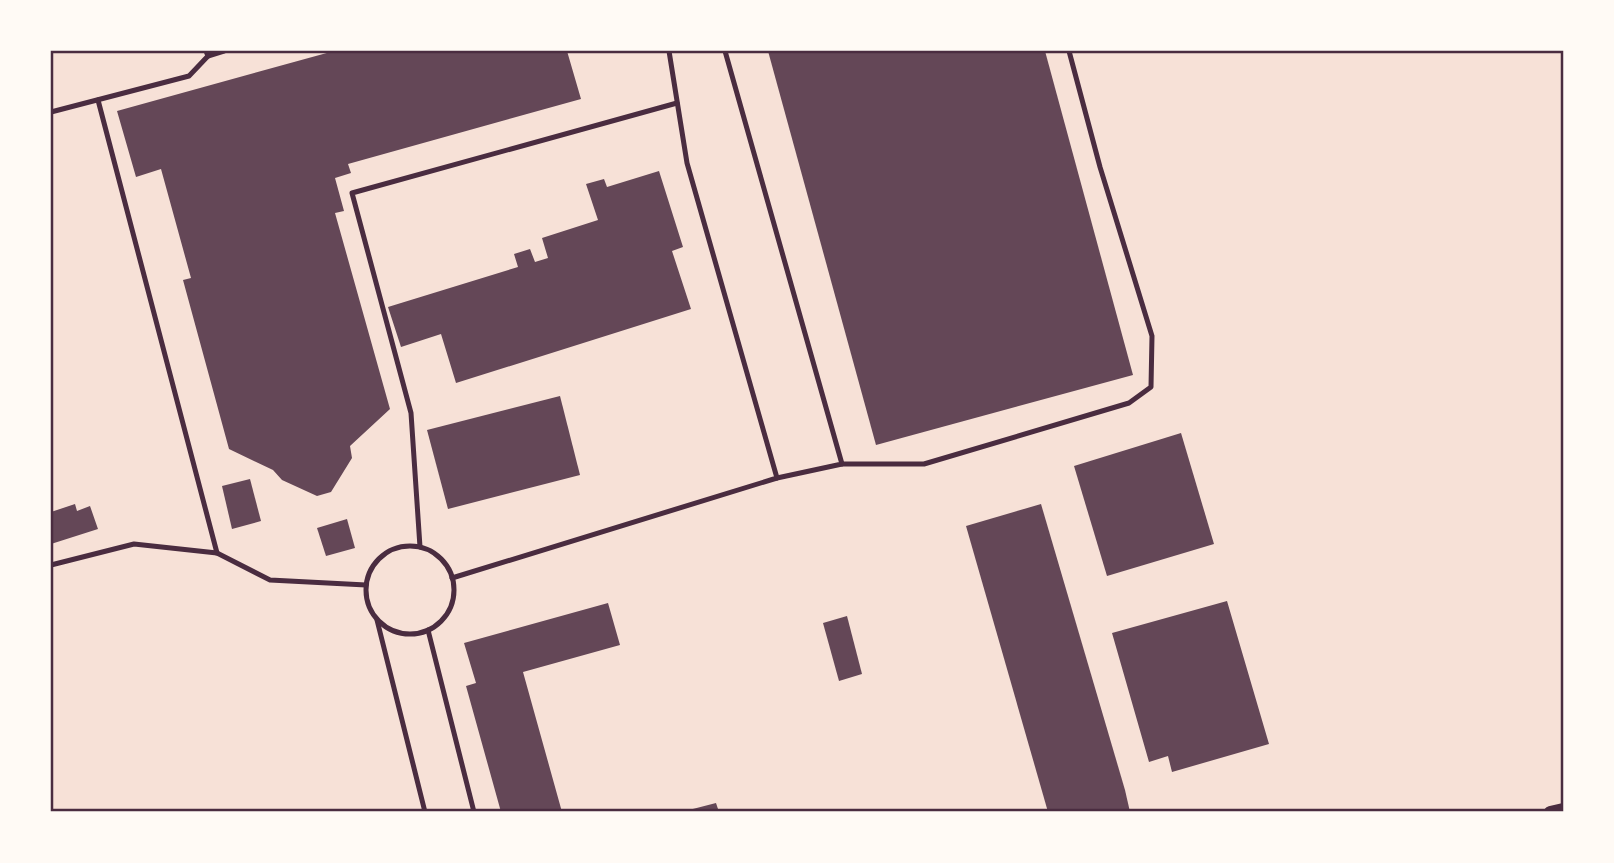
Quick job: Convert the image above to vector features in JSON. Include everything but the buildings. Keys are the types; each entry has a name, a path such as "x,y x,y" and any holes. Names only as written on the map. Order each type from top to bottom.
{"street":[{"path":"1550,812 1563,809"}],"lane":[{"path":"51,112 189,76 207,53 224,51"},
{"path":"669,51 688,163 777,478"},
{"path":"725,51 842,464"},
{"path":"452,578 777,478 842,464 924,464 1129,403 1151,387 1152,336 1100,167 1069,51"},
{"path":"98,100 217,553"},
{"path":"420,547 411,413 352,193 677,103"},
{"path":"51,565 134,544 217,553 270,580 366,585"},
{"path":"377,620 389,629 412,634 428,630 441,622 454,595 449,569 437,555 420,547 404,546 390,551 378,560 368,575 366,585 366,601 377,620 425,812"},
{"path":"428,630 474,812"}]}
